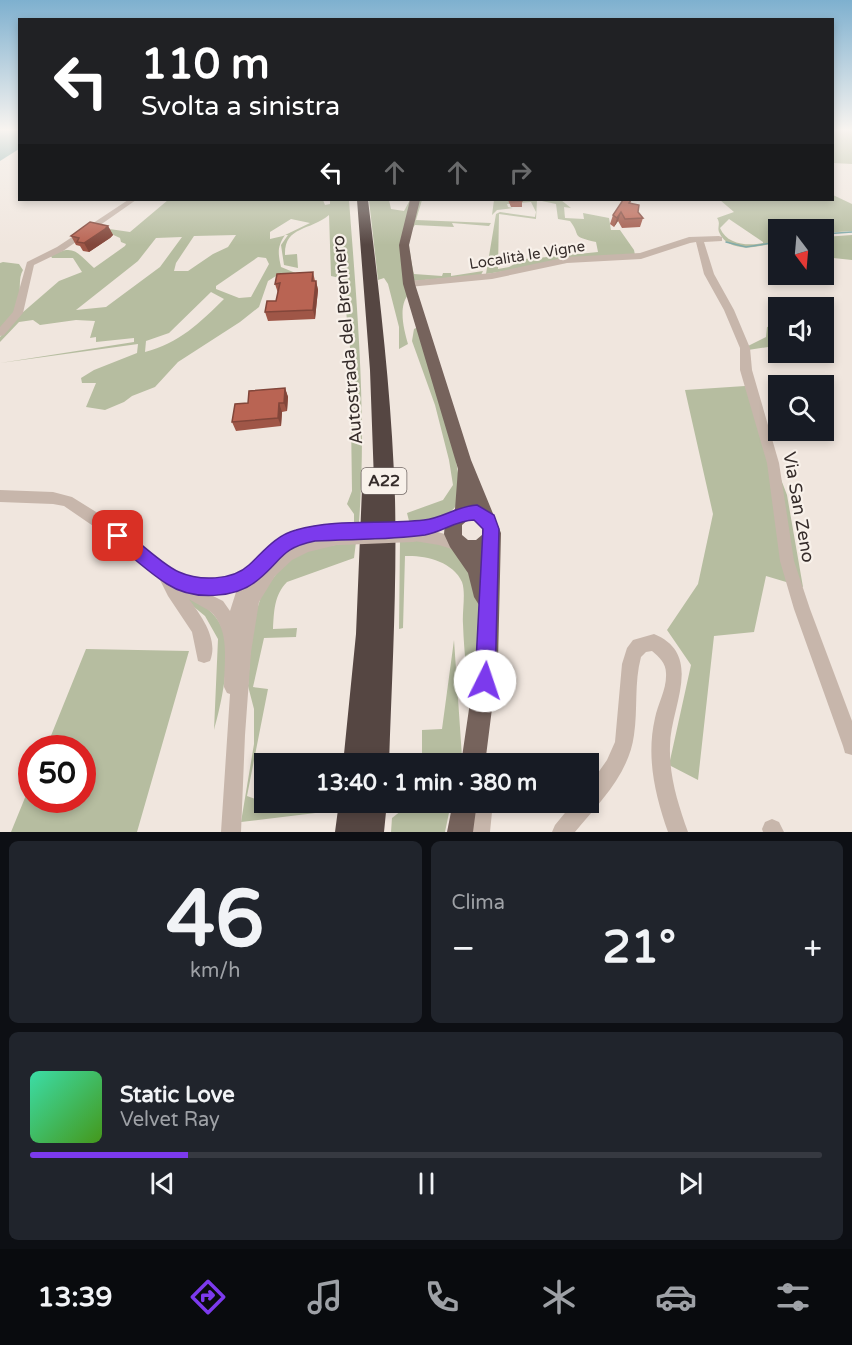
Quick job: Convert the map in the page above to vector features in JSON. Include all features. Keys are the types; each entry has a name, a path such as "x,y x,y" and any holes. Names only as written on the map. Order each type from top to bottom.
{"highway":[{"name":"Autostrada del Brennero","path":"355,201 370,382 373,478 368,634 358,753"},
{"name":"Autostrada del Brennero","path":"362,201 381,382 384,449 385,542 375,753"},
{"path":"350,832 353,813"},
{"path":"369,832 371,813"}],"main road":[{"path":"416,201 409,218 404,245 409,284 463,460 491,529 487,661 478,753"},
{"path":"463,460 465,486 460,514 452,525 452,531 479,578 488,621"},
{"path":"460,514 477,513 485,517 491,529 487,543 478,548 461,545"},
{"path":"460,832 463,813"}],"street":[{"path":"0,333 18,313 30,264 60,249 131,201"},
{"name":"Località le Vigne","path":"409,284 492,276 567,260 641,256 685,241 700,242 719,239"},
{"name":"Via San Zeno","path":"700,242 709,274 729,310 745,348 746,370 773,463 787,561 801,609 852,746"},
{"path":"0,496 53,498 67,501 104,525 187,590 223,612 232,639"},
{"path":"413,532 460,514"},
{"path":"231,828 234,733 232,639 235,616 241,598 257,578 298,548 340,535 413,532 461,545"},
{"path":"166,574 190,584 215,587 237,594 248,615"},
{"path":"166,574 173,591 200,629 204,655"},
{"path":"215,587 257,578"},
{"path":"234,733 248,615 257,578"},
{"path":"214,605 230,603 241,598"},
{"path":"599,787 613,769 623,744 628,719 629,663 635,649 644,643 654,642 670,658 675,668 660,744 661,771 678,832"},
{"path":"480,832 482,813"},
{"path":"562,832 578,813"}],"green space":[{"path":"834,195 852,204 852,231 834,232 834,219 768,219 768,244 754,247 729,244 719,232 717,218 734,212 721,201 834,201","holes":["729,219 763,242 751,244 733,241 723,234 720,228"]},
{"path":"132,201 133,201 96,227 94,226"},
{"path":"167,201 323,201 325,205 330,204 330,201 349,201 361,401 359,522 354,523 354,514 347,504 352,491 350,348 343,283 340,278 331,276 329,215 293,234 289,239 285,255 297,254 298,268 284,265 281,245 288,235 285,235 281,243 279,250 281,267 298,274 276,276 268,281 259,307 178,362 155,387 132,396 124,402 105,410 86,407 96,383 82,383 81,378 94,370 137,353 138,344 0,363 134,342 134,338 96,342 96,337 90,338 95,321 76,320 40,325 33,320 19,322 0,342 0,337 22,313 59,281 82,272 73,258 52,258 51,256 70,250 79,254 94,268 126,244 121,242 120,238 96,227 130,232","holes":["291,219 310,223 285,235 270,239 270,232","236,235 228,247 188,271 174,271 176,263 194,236","182,237 160,267 106,307 76,310 138,261 156,238","258,257 266,258 269,264 251,297 239,298 216,289 216,286","211,292 224,299 198,324 168,344 145,352 146,341 169,333"]},
{"path":"369,201 389,201 391,209 404,211 409,201 413,201 403,236 408,295 403,306 403,319 408,344 399,349 399,327 388,284 384,278 378,280"},
{"path":"419,201 422,201 416,220 491,223 489,226 452,223 454,227 415,225 411,232"},
{"path":"494,201 537,201 536,219 499,214 498,269 509,267 524,259 560,256 560,248 567,249 568,255 598,252 596,242 579,237 570,221 558,219 556,204 542,201 562,201 571,208 564,207 565,218 584,219 583,213 609,218 611,230 620,230 635,255 603,256 486,274 496,214 500,212 535,217 536,212 531,202 507,204 508,207 513,208 497,210 492,215"},
{"path":"852,235 852,260 834,258 834,236"},
{"path":"410,255 414,274 442,276 443,273 451,273 451,276 483,271 481,275 413,281"},
{"path":"0,263 19,264 23,270 18,303 0,328"},
{"path":"418,327 446,416 460,488 455,508 444,516 430,520 409,521 407,513 443,500 453,485 435,405 412,341 414,329"},
{"path":"767,327 768,347 748,350 748,346 766,337"},
{"path":"745,386 787,495 803,587 766,576 754,632 714,636 698,780 669,765 691,665 667,630 698,584 713,514 685,390"},
{"path":"425,538 454,548 478,587 476,670 470,713 463,619 463,586 452,569 429,558 405,556 403,628 399,629 400,540"},
{"path":"356,542 354,558 287,582 279,592 273,629 297,628 296,637 264,638 253,687 268,689 247,796 254,798 254,813 315,813 241,822 254,744 254,709 248,686 252,626 262,593 283,565 307,549"},
{"path":"188,597 212,613 222,628 225,638 225,679 214,730 218,639 205,616 188,602"},
{"path":"454,640 462,753 422,753 422,730 442,729"},
{"path":"86,649 189,651 137,832 11,832 19,813 96,813 96,735 51,735"},
{"path":"398,813 449,813 445,832 391,832 392,818"}],"building":[{"path":"622,201 630,201 629,203 639,205 638,212 643,218 625,219 621,212 617,218 613,215"},
{"path":"90,222 108,226 84,243 77,242 79,238 71,236"},
{"path":"313,272 312,281 316,281 313,310 265,312 267,301 276,301 280,283 275,284 277,274"},
{"path":"285,388 284,403 279,403 278,418 232,422 235,404 248,403 249,391"}],"waterway":[{"path":"834,233 852,232"},
{"path":"726,242 746,247 768,244"}],"route":[{"path":"118,536 174,579 200,586 218,587 234,583 253,573 267,557 295,537 315,533 426,527 451,520 467,512 481,514 488,521 491,529 485,681"}]}
